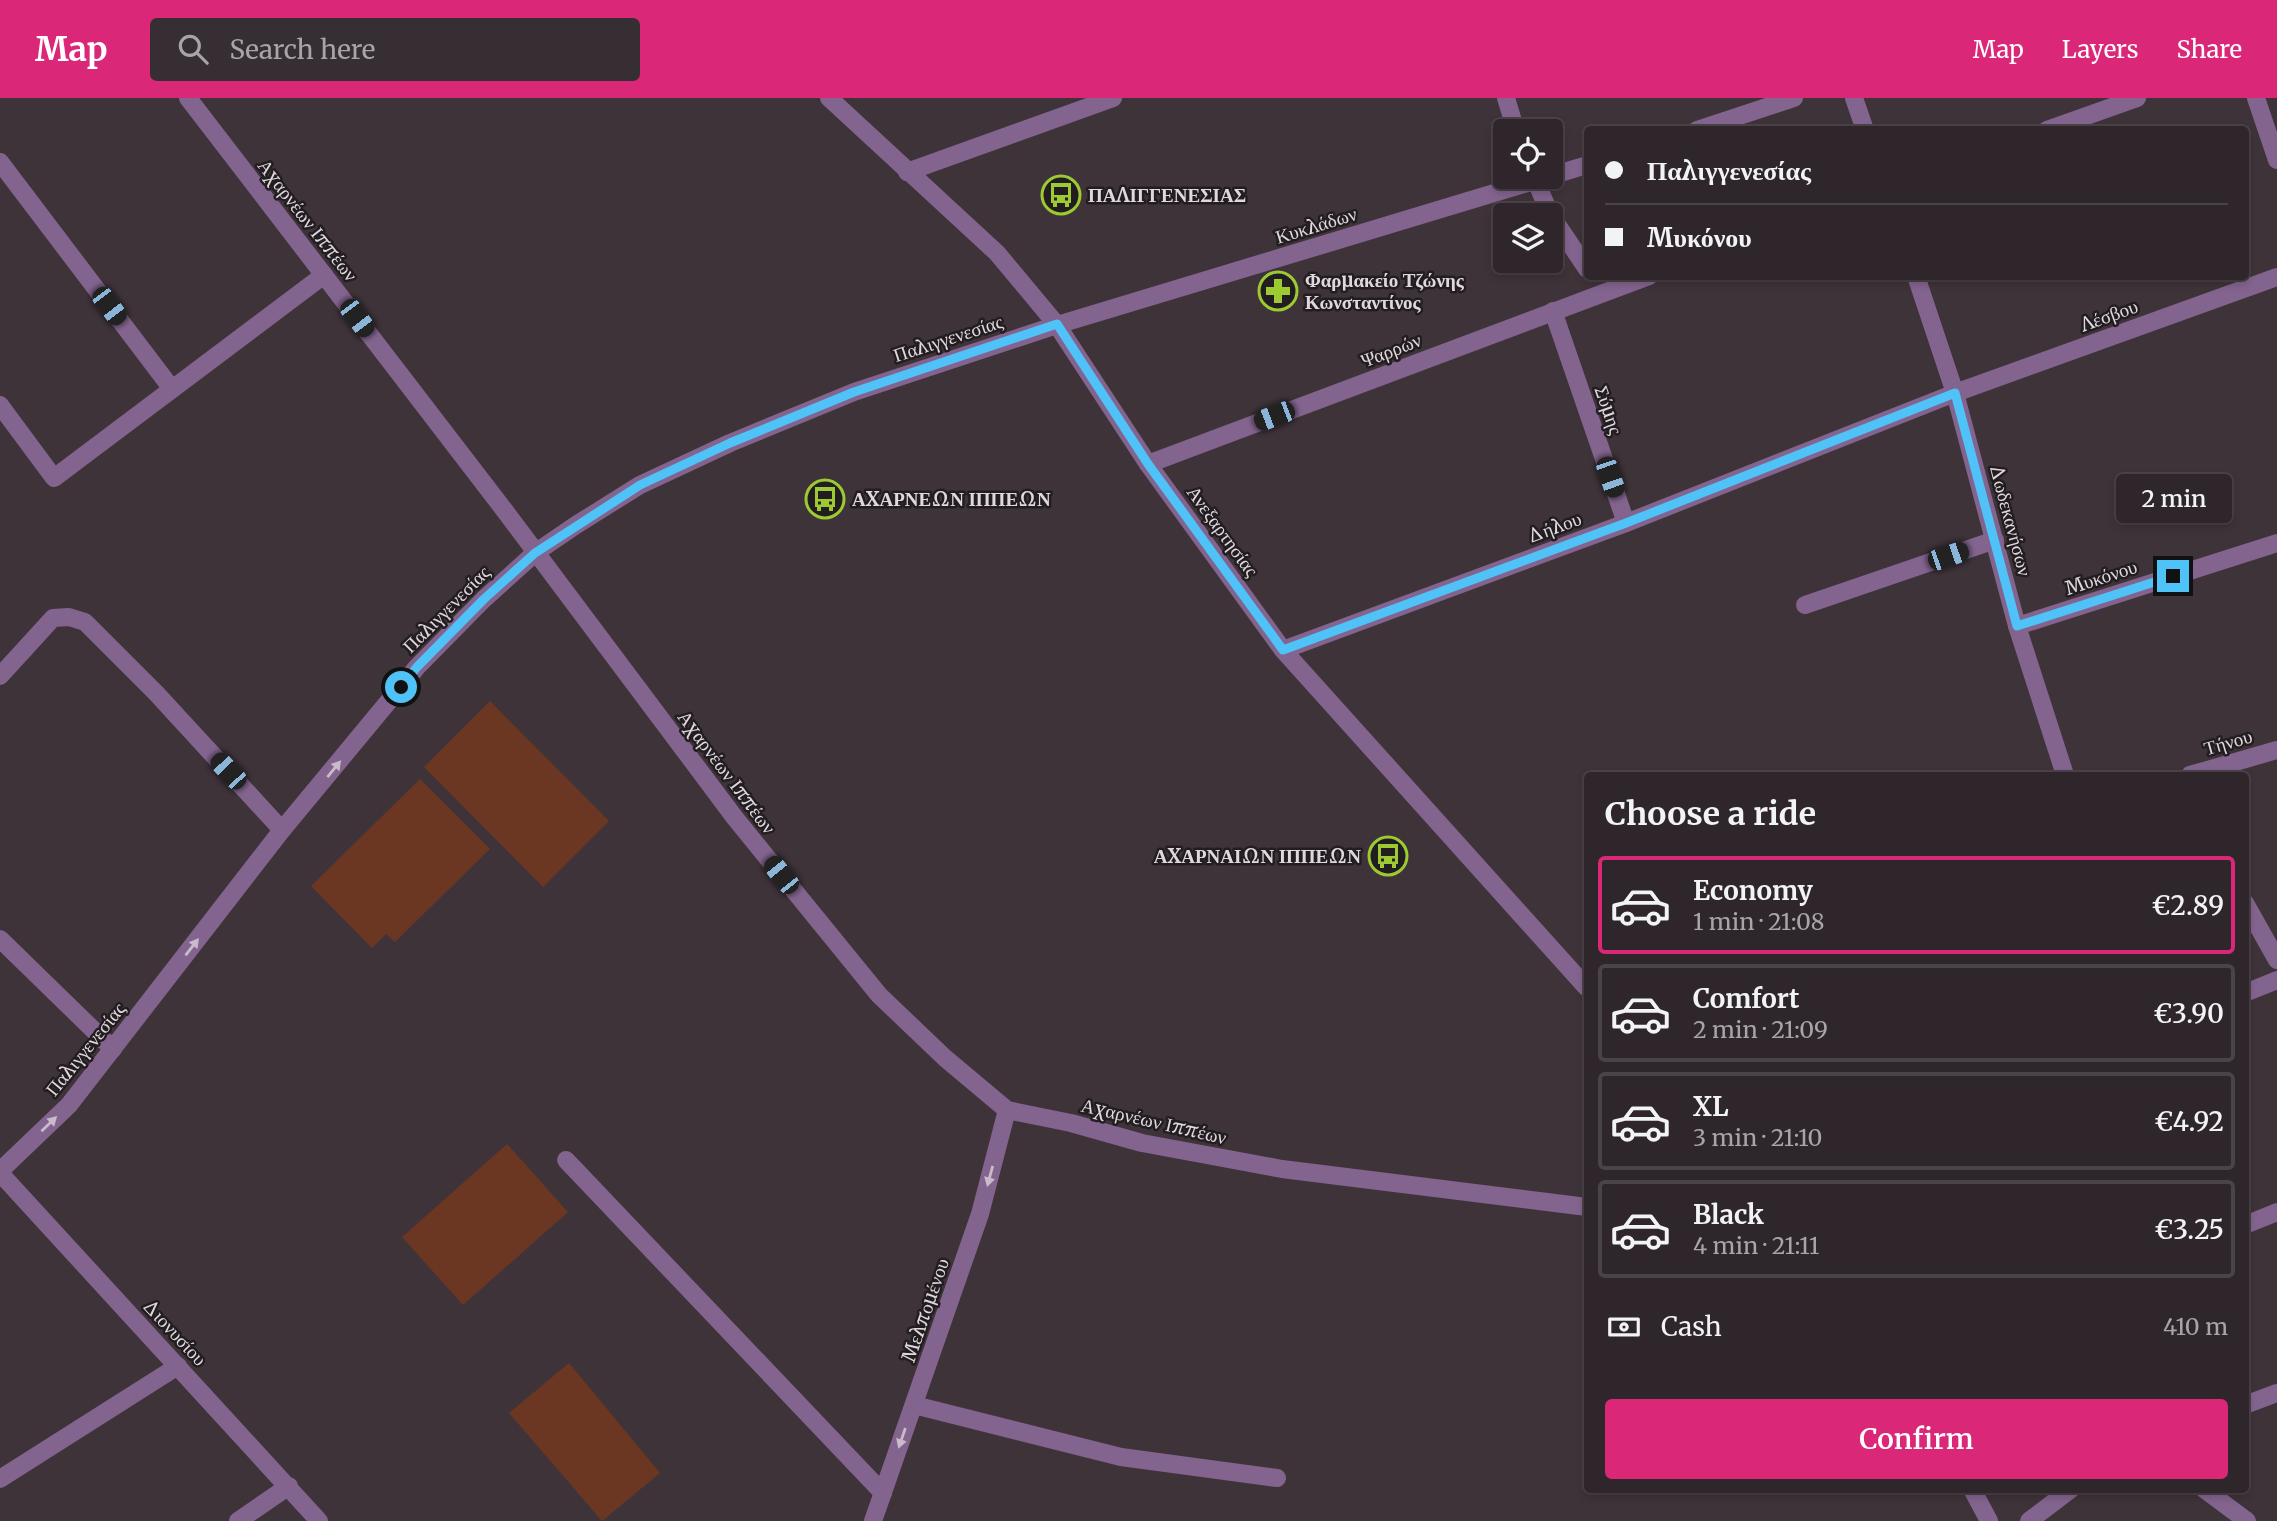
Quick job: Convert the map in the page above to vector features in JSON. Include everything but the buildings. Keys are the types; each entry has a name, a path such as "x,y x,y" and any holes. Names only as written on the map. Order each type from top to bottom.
{"street":[{"name":"Αχαρνέων Ιππέων","path":"188,98 735,818 879,995 945,1058 1007,1110 1071,1123 1142,1143 1282,1169 1583,1203"},
{"name":"Ανεξαρτησίας","path":"829,98 997,253 1057,324 1148,464 1283,650 1584,985"},
{"path":"907,172 1113,98"},
{"path":"1506,98 1512,119"},
{"path":"1709,126 1794,98"},
{"path":"1854,98 1864,126"},
{"path":"2058,126 2137,98"},
{"path":"2256,98 2277,160"},
{"path":"0,162 172,389"},
{"name":"Κυκλάδων","path":"1563,171 1584,166"},
{"name":"Κυκλάδων","path":"1057,324 1502,189"},
{"path":"1539,189 1550,214 1584,265"},
{"path":"0,405 54,478 324,275"},
{"name":"Λέσβου","path":"1955,393 2277,277"},
{"path":"1595,280 1604,292"},
{"name":"Ψαρρών","path":"1148,464 1638,280"},
{"name":"Δωδεκανήσων","path":"1917,280 1955,393 2017,626 2064,772"},
{"name":"Σύμης","path":"1553,311 1626,523"},
{"name":"Παλιγγενεσίας","path":"0,1172 69,1105 282,830 417,667 484,599 535,553 640,485 730,443 854,392 1057,324"},
{"name":"Δήλου","path":"1283,650 1626,523 1955,393"},
{"path":"1805,605 1995,540"},
{"name":"Μυκόνου","path":"2017,626 2277,543"},
{"path":"0,675 52,618 69,617 85,622 156,693 282,830"},
{"name":"Τήνου","path":"2200,772 2277,750"},
{"path":"2249,911 2277,960"},
{"path":"0,939 113,1049"},
{"path":"2249,991 2277,980"},
{"name":"Μελπομένου","path":"873,1521 980,1214 1007,1110"},
{"path":"566,1160 883,1493"},
{"name":"Διονυσίου","path":"0,1172 319,1521"},
{"path":"2249,1223 2277,1212"},
{"path":"0,1479 178,1366"},
{"path":"2250,1403 2277,1393"},
{"path":"914,1405 1121,1457 1278,1478"},
{"path":"238,1521 289,1486"},
{"path":"1974,1493 1989,1521"},
{"path":"2029,1521 2065,1493"},
{"path":"2209,1493 2247,1521"}],"shaded area":[{"path":"490,701 609,821 543,887 424,767"},
{"path":"420,779 490,849 395,942 386,934 372,948 311,886"},
{"path":"507,1144 568,1212 463,1305 402,1237"},
{"path":"569,1363 660,1473 602,1521 509,1413"}],"place":[{"name":"ΠΑΛΙΓΓΕΝΕΣΙΑΣ","path":"1061,195"},
{"name":"Φαρμακείο Τζώνης Κωνσταντίνος","path":"1278,291"},
{"name":"ΑΧΑΡΝΕΩΝ ΙΠΠΕΩΝ","path":"825,499"},
{"name":"ΑΧΑΡΝΑΙΩΝ ΙΠΠΕΩΝ","path":"1388,856"}],"route":[{"path":"401,687 484,599 535,553 640,485 730,443 854,392 1057,324 1148,464 1283,650 1626,523 1955,393 2017,626 2173,576"}]}
